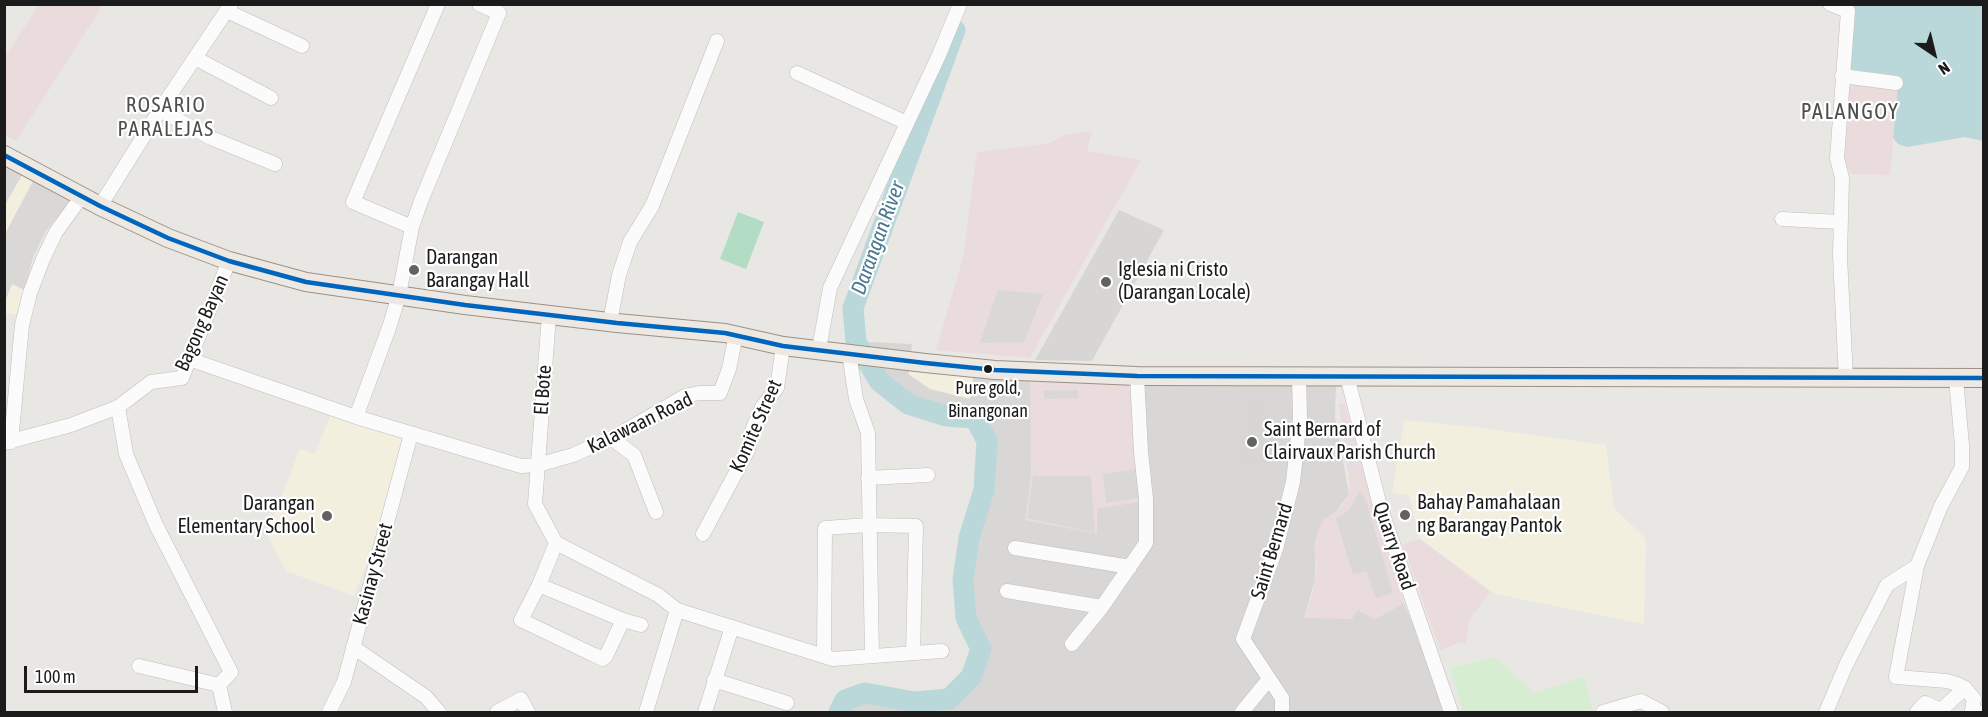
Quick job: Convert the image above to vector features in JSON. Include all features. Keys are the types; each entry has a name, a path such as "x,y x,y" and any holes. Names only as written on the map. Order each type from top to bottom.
{"main road":[{"path":"4,155 100,206 168,238 229,261 306,282 549,315 736,336 783,346 910,361 1006,371 1137,376 1983,378"}],"street":[{"path":"412,227 353,202 438,4"},
{"path":"356,417 399,295 412,227 499,13 479,4"},
{"path":"819,349 830,288 960,4"},
{"path":"1830,4 1848,11 1837,158 1842,178 1840,222 1846,379"},
{"path":"100,206 160,110 229,8 302,46"},
{"path":"610,322 619,275 630,242 652,206 717,41"},
{"path":"195,58 271,98"},
{"path":"797,73 907,123"},
{"path":"1842,75 1896,83"},
{"path":"160,110 211,138 275,164"},
{"path":"8,443 22,325 30,292 42,259 56,232 82,196"},
{"path":"1782,219 1840,222"},
{"name":"Bagong Bayan","path":"8,443 71,425 118,407 151,382 182,378 229,261"},
{"name":"El Bote","path":"549,315 535,504 556,543"},
{"name":"Kalawaan Road","path":"537,465 573,455 611,438 685,396 720,393 729,369 736,336"},
{"name":"Komite Street","path":"703,534 748,450 753,428 762,407 777,388 783,346"},
{"path":"850,353 856,399 868,433 872,656"},
{"path":"189,359 411,434 521,466 537,465"},
{"path":"1072,644 1102,607 1146,543 1146,499 1137,376"},
{"name":"Saint Bernard","path":"1282,712 1282,698 1243,639 1276,549 1293,482 1300,417 1299,376"},
{"name":"Quarry Road","path":"1347,376 1380,506 1451,712"},
{"path":"1956,379 1962,467 1941,506 1917,566 1896,676 1947,681 1965,688 1974,699 1972,710 1978,712"},
{"path":"118,407 126,454 156,525 231,672 219,685"},
{"name":"Kasinay Street","path":"329,712 344,682 411,434"},
{"path":"611,438 634,455 656,512"},
{"path":"868,478 928,475"},
{"path":"824,656 825,528 868,525 916,526 913,653"},
{"path":"622,620 603,658 521,620 540,585 556,543 658,595 678,610 833,659 942,651"},
{"path":"1014,548 1130,567"},
{"path":"1826,712 1846,665 1887,585 1917,566"},
{"path":"540,585 622,620 641,625"},
{"path":"1007,591 1102,607"},
{"path":"646,712 678,610"},
{"path":"705,712 732,627"},
{"path":"353,647 426,698 439,712"},
{"path":"139,666 219,685"},
{"path":"1242,712 1269,679"},
{"path":"714,680 787,703"},
{"path":"219,685 225,712"},
{"path":"1917,712 1925,702 1941,711 1965,688"},
{"path":"497,712 521,699 528,712"},
{"path":"1604,712 1641,701 1662,712"}],"shaded area":[{"path":"39,5 103,5 16,141 5,135 5,57"},
{"path":"1849,69 1899,76 1890,175 1852,174 1843,165"},
{"path":"1092,131 1087,151 1141,160 1030,358 936,350 963,258 977,152 1047,144 1064,135"},
{"path":"4,166 71,200 46,230 33,257 16,314 5,314"},
{"path":"5,166 22,175 5,205"},
{"path":"33,181 71,200 46,231 33,257 25,290 12,284 5,302 5,234"},
{"path":"1119,210 1164,230 1092,361 1035,360"},
{"path":"998,290 1043,294 1024,342 980,343"},
{"path":"868,363 1336,383 1335,417 1349,494 1316,539 1315,580 1304,618 1358,610 1375,619 1404,603 1449,712 839,712 845,700 865,693 920,702 949,699 971,677 981,649 966,618 964,576 971,533 984,490 987,441 975,418 946,416 908,404 879,381"},
{"path":"911,366 974,374 970,399 930,389 908,374"},
{"path":"1030,381 1132,384 1144,501 1097,509 1097,534 1025,520 1031,476"},
{"path":"1078,390 1078,398 1045,399 1043,391"},
{"name":"Saint Bernard of Clairvaux Parish Church","path":"1243,392 1271,394 1261,470 1237,467"},
{"path":"1339,404 1345,404 1378,525 1404,603 1375,619 1358,610 1352,619 1304,618 1313,593 1317,567 1314,546 1318,530 1324,519 1341,508 1349,494 1350,486"},
{"name":"Darangan Elementary School","path":"330,416 407,437 369,557 354,596 286,571 267,534 300,449 315,454"},
{"path":"1404,420 1606,445 1614,508 1646,539 1644,624 1496,594 1420,539 1409,495 1392,493"},
{"path":"1352,430 1362,469 1348,471 1342,431"},
{"path":"1137,469 1141,498 1106,503 1103,474"},
{"path":"1033,476 1091,476 1095,533 1027,518"},
{"path":"1359,492 1365,498 1393,593 1376,598 1366,571 1353,575 1336,518 1349,510"},
{"path":"1420,539 1490,592 1469,620 1466,643 1458,643 1440,650 1403,544"}],"green space":[{"path":"738,212 764,222 746,269 720,259"},
{"path":"1495,657 1534,693 1584,677 1593,709 1579,712 1463,712 1450,668"}],"water":[{"path":"1854,5 1983,5 1983,141 1965,137 1907,147 1898,144 1893,138 1899,76 1849,69"}],"pier":[{"path":"849,341 912,344 908,378 855,369"}],"waterway":[{"name":"Darangan River","path":"839,712 845,700 865,693 914,702 949,699 971,677 981,649 966,618 963,580 969,538 984,490 987,441 975,418 946,416 908,404 879,381 856,342 853,308 955,30"}],"transit line":[{"path":"4,155 100,206 168,238 229,261 306,282 465,305 725,333 783,346 925,363 995,370 1137,376 1984,378"}],"place":[{"name":"Darangan Barangay Hall","path":"414,270"},
{"name":"Iglesia ni Cristo (Darangan Locale)","path":"1106,282"},
{"name":"Pure gold, Binangonan","path":"988,369"},
{"name":"Saint Bernard of Clairvaux Parish Church","path":"1252,442"},
{"name":"Bahay Pamahalaan ng Barangay Pantok","path":"1405,515"},
{"name":"Darangan Elementary School","path":"327,516"}],"district":[{"name":"PALANGOY","path":"1850,112"},
{"name":"ROSARIO PARALEJAS","path":"166,117"}]}
